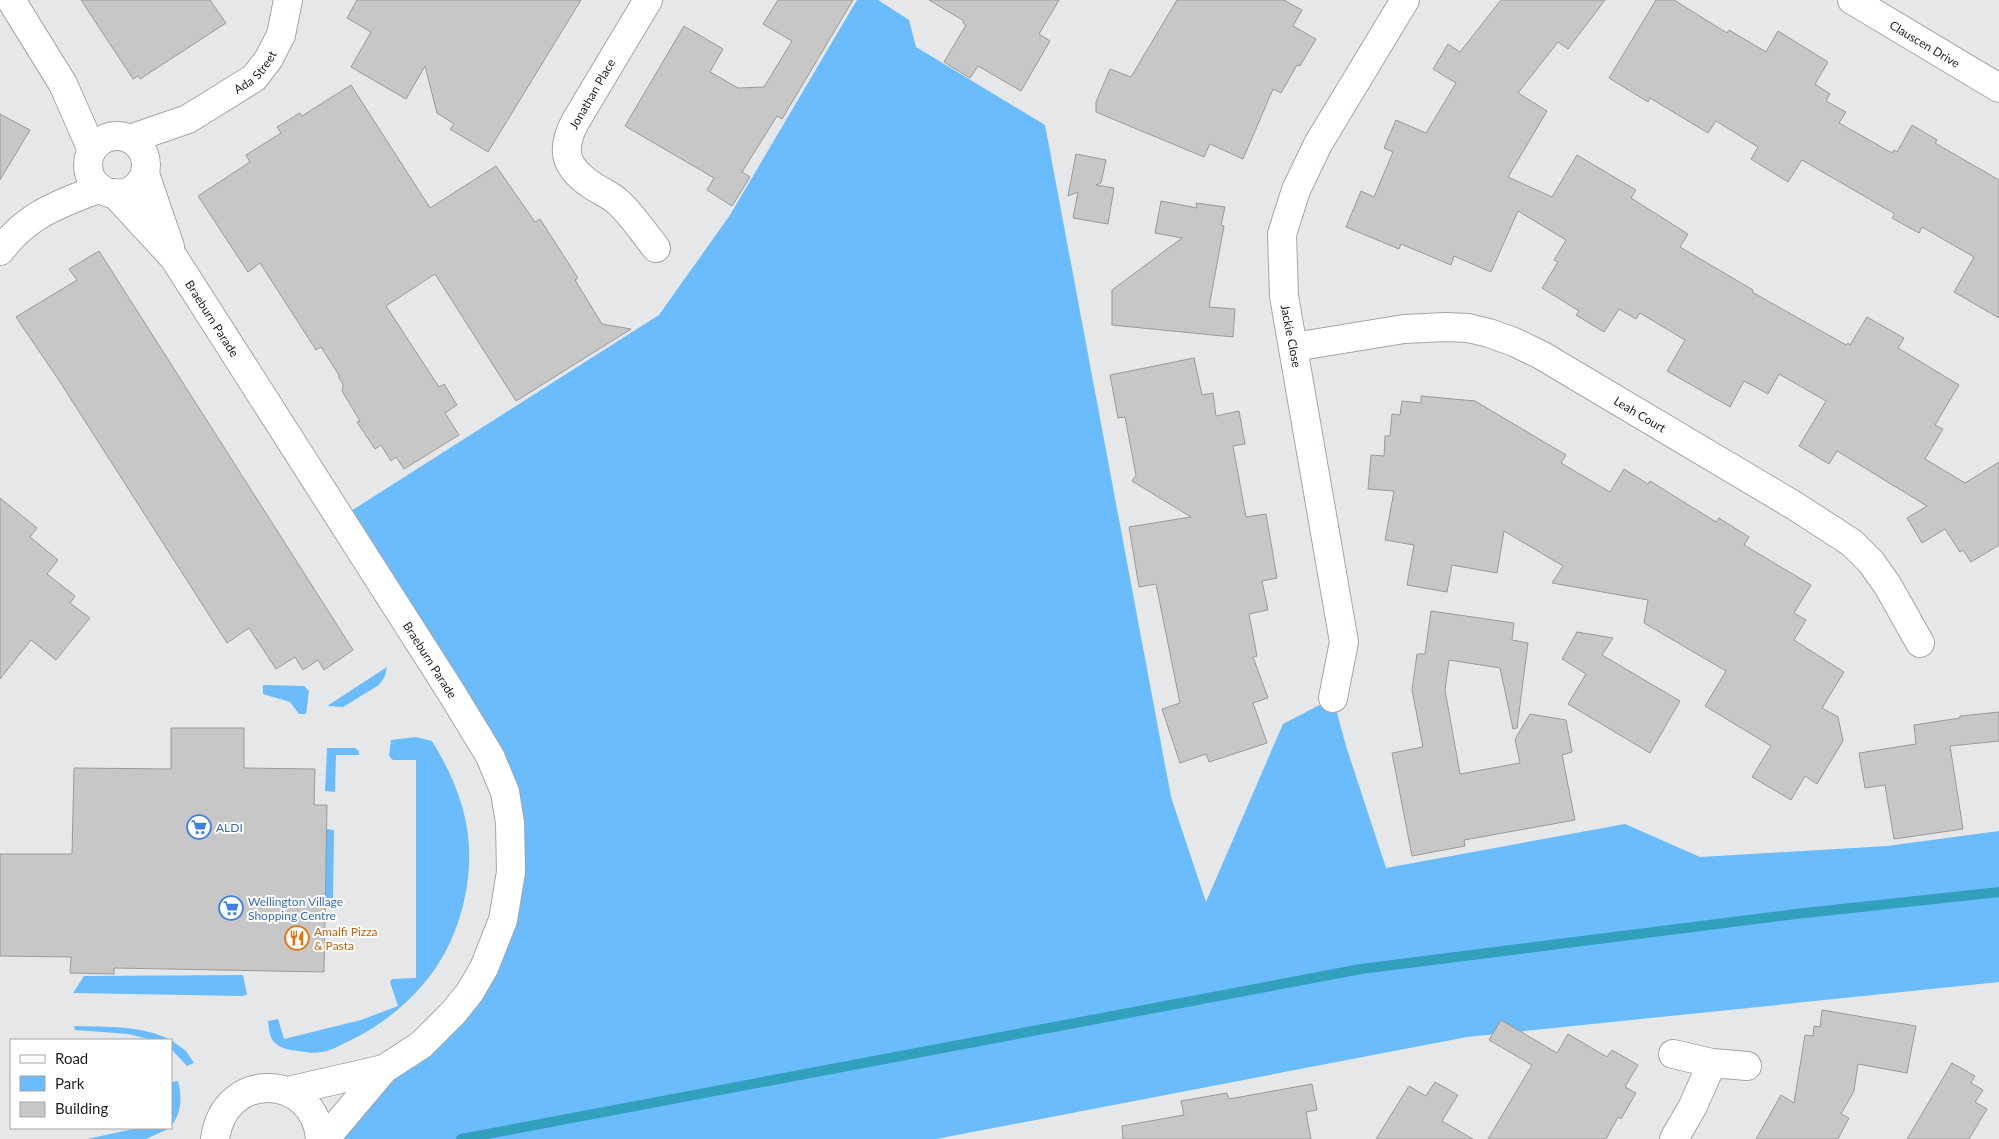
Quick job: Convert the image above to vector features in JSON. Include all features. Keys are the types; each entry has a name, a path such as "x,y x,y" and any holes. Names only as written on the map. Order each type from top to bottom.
{"street":[{"name":"Braeburn Parade","path":"12,0 63,84 99,174 174,258 451,692 490,756 505,792 510,823 511,872 503,920 484,968 470,992 437,1030 413,1051 384,1069 325,1139"},
{"name":"Ada Street","path":"124,137 188,119 254,78 268,60 281,34 288,0"},
{"name":"Jonathan Place","path":"648,0 575,122 569,134 566,147 569,160 577,173 619,203 656,248"},
{"name":"Jackie Close","path":"1333,698 1344,642 1284,296 1282,234 1288,210 1296,190 1318,144 1406,0"},
{"name":"Clauscen Drive","path":"1852,0 1999,88"},
{"name":"Braeburn Parade","path":"63,84 124,137"},
{"name":"Ada Street","path":"145,168 188,119"},
{"path":"0,251 12,235 28,221 48,210 99,174 102,139 124,137 138,144 143,152 145,168 140,182 133,189 124,193 99,174"},
{"name":"Braeburn Parade","path":"145,168 174,258"},
{"name":"Leah Court","path":"1294,347 1404,329 1446,327 1468,328 1514,342 1541,355 1778,496 1852,543 1871,562 1888,586 1920,643"},
{"path":"1673,1054 1712,1063 1747,1066"},
{"path":"1674,1139 1694,1106 1712,1063"},
{"name":"Braeburn Parade","path":"288,1091 384,1069"},
{"path":"213,1134 223,1113 231,1102 243,1093 258,1088 273,1088 288,1091 302,1101 313,1113 319,1128 320,1139"}],"green space":[{"path":"857,0 878,0 909,20 916,47 1045,125 1171,797 1206,902 1283,724 1333,698 1346,746 1386,868 1625,824 1700,857 1887,846 1999,831 1999,982 1467,1037 936,1139 329,1139 405,1056 495,942 505,793 340,518 659,315 730,215"},
{"path":"387,667 385,676 379,685 343,707 327,706"},
{"path":"263,685 304,686 309,691 306,714 299,714 290,702 263,694"},
{"path":"416,737 432,741 456,789 466,823 469,841 468,877 461,913 453,937 426,981 396,1011 374,1027 349,1041 325,1051 310,1053 282,1048 272,1040 268,1021 278,1019 284,1039 361,1020 398,1006 390,982 392,979 416,978 416,760 393,760 389,756 391,740"},
{"path":"327,748 355,748 359,751 359,755 336,755 335,792 325,791"},
{"path":"326,829 334,830 333,898 325,898"},
{"path":"243,975 247,995 242,996 73,993 84,976"},
{"path":"74,1026 136,1029 169,1039 149,1039 128,1034 75,1030"},
{"path":"172,1041 186,1051 194,1063 187,1066 172,1050"},
{"path":"178,1081 180,1104 177,1116 172,1125 172,1082"},
{"path":"133,1129 168,1129 146,1139 87,1139"}],"building":[{"path":"81,0 210,0 226,23 140,79 138,76 133,79"},
{"path":"357,0 581,0 488,152 450,129 454,124 437,113 425,66 406,99 351,67 371,32 347,18"},
{"path":"778,0 853,0 782,119 777,116 742,172 750,177 732,206 707,190 714,178 625,126 684,26 723,49 710,72 738,88 764,87 792,41 763,24"},
{"path":"929,0 1059,0 1039,34 1050,41 1021,91 978,66 970,78 944,62 966,25 963,23 964,21"},
{"path":"1177,0 1284,0 1302,10 1293,26 1316,39 1300,66 1297,65 1281,93 1273,89 1243,159 1210,144 1204,157 1096,112 1096,102 1110,69 1131,77"},
{"path":"1501,0 1605,0 1568,49 1558,42 1518,93 1547,111 1508,177 1552,197 1577,155 1636,190 1631,198 1688,234 1680,247 1753,290 1752,292 1846,345 1848,343 1850,345 1867,317 1904,338 1898,348 1959,385 1935,425 1943,429 1925,459 1965,483 1999,462 1999,545 1971,562 1963,550 1960,552 1945,529 1922,543 1907,518 1927,506 1837,451 1829,464 1799,446 1826,401 1779,374 1768,394 1744,381 1730,407 1667,371 1685,340 1640,313 1636,319 1619,309 1604,332 1576,315 1579,311 1542,288 1558,262 1554,260 1566,240 1518,211 1491,272 1454,256 1451,265 1401,244 1399,249 1346,227 1361,191 1374,197 1393,152 1384,148 1396,120 1426,133 1456,83 1433,69 1448,44 1460,52"},
{"path":"1656,0 1674,0 1727,33 1729,30 1766,52 1778,31 1828,62 1815,84 1830,94 1826,101 1846,112 1839,123 1892,153 1894,150 1897,152 1912,125 1937,140 1935,143 1999,180 1999,318 1954,292 1974,257 1922,227 1919,233 1892,218 1895,214 1802,160 1788,182 1751,159 1758,147 1716,121 1708,133 1650,98 1648,102 1609,78"},
{"path":"351,85 430,208 496,166 535,222 540,219 578,278 575,280 602,324 631,329 516,401 435,274 386,306 439,387 444,384 457,405 445,413 459,435 404,469 396,457 391,461 381,445 375,449 357,422 360,421 342,391 343,384 339,375 321,347 316,350 260,263 248,272 198,196 250,162 246,155 281,133 277,127 300,113 302,116"},
{"path":"0,114 30,130 0,180"},
{"path":"1076,154 1106,160 1101,183 1096,185 1114,188 1108,224 1073,218 1078,192 1068,196"},
{"path":"1161,201 1197,208 1196,203 1225,207 1221,225 1224,226 1209,307 1235,309 1233,337 1112,325 1112,290 1182,238 1155,233"},
{"path":"99,251 353,650 324,670 318,660 303,670 295,657 276,669 249,628 227,643 60,382 16,317 77,280 69,269"},
{"path":"1194,358 1202,395 1213,393 1216,416 1239,411 1245,444 1233,446 1246,517 1266,514 1277,578 1262,581 1268,610 1249,614 1257,656 1253,657 1268,698 1253,703 1267,743 1209,762 1206,754 1180,763 1162,709 1180,703 1156,584 1139,587 1129,527 1191,517 1132,481 1136,475 1125,417 1118,418 1110,375"},
{"path":"1421,396 1475,401 1566,455 1561,463 1610,492 1624,469 1648,484 1650,481 1716,522 1719,518 1749,537 1744,545 1811,585 1794,613 1806,620 1794,640 1844,672 1822,708 1838,717 1843,741 1817,784 1805,776 1791,800 1752,777 1771,746 1705,706 1726,671 1644,623 1648,600 1552,583 1563,566 1504,531 1497,573 1452,565 1447,592 1407,585 1414,545 1385,540 1394,491 1368,489 1371,455 1384,456 1385,436 1390,436 1392,414 1400,415 1402,401 1421,403"},
{"path":"0,498 37,528 30,537 58,560 47,574 75,596 70,603 90,618 56,660 31,640 0,679"},
{"path":"1431,611 1514,623 1512,640 1528,643 1517,728 1513,729 1500,668 1449,660 1445,690 1460,774 1520,763 1515,739 1530,714 1566,720 1572,752 1562,755 1575,820 1464,840 1465,846 1412,856 1392,753 1423,747 1412,690 1417,654 1425,654"},
{"path":"1577,632 1613,638 1602,655 1680,701 1650,753 1568,704 1586,674 1562,659"},
{"path":"1999,712 1999,741 1950,746 1963,829 1894,839 1885,785 1865,788 1859,753 1916,744 1914,725 1960,718 1960,716"},
{"path":"171,728 244,728 244,768 315,769 314,805 327,805 324,972 114,968 114,974 70,973 71,957 0,956 0,854 72,854 74,768 171,769"},
{"path":"1822,1010 1916,1026 1907,1073 1858,1064 1854,1091 1841,1114 1849,1118 1838,1139 1756,1139 1781,1095 1794,1103 1805,1035 1813,1036 1814,1026 1820,1027"},
{"path":"1501,1020 1557,1053 1568,1034 1607,1057 1612,1050 1638,1065 1625,1087 1636,1093 1621,1119 1618,1117 1606,1139 1488,1139 1532,1065 1489,1040"},
{"path":"1952,1063 1975,1076 1971,1083 1983,1090 1975,1102 1987,1109 1969,1139 1907,1139"},
{"path":"1435,1082 1458,1095 1442,1121 1473,1139 1376,1139 1409,1086 1426,1096"},
{"path":"1312,1084 1317,1110 1306,1112 1311,1139 1123,1139 1122,1126 1184,1115 1181,1101 1227,1093 1229,1099"}],"waterway":[{"path":"461,1139 1361,969 1796,914 1999,892"}],"place":[{"name":"ALDI","path":"199,827"},
{"name":"Wellington Village Shopping Centre","path":"231,908"},
{"name":"Amalfi Pizza & Pasta","path":"297,938"}]}
